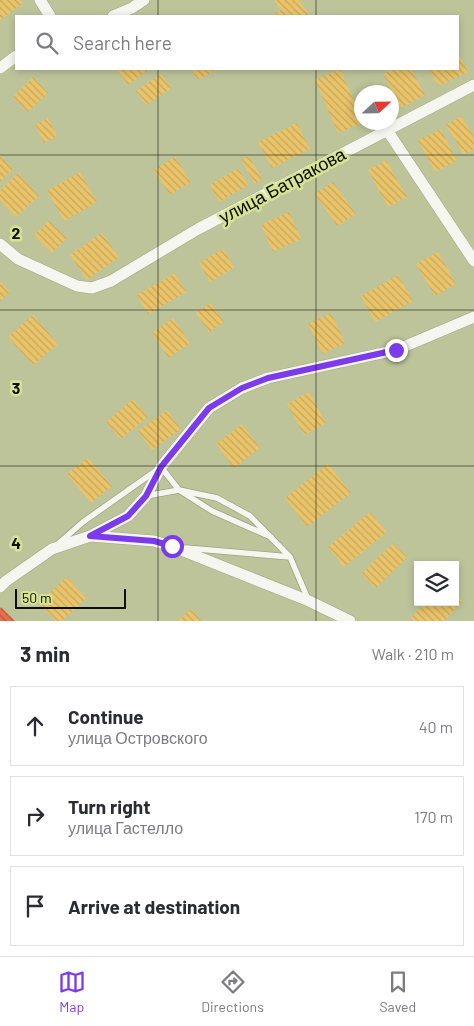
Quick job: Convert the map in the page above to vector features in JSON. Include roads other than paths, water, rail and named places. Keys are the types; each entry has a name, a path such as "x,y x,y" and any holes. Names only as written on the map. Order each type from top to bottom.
{"street":[{"path":"40,0 49,15"},
{"path":"115,15 132,8 144,0"},
{"path":"0,68 15,57"},
{"name":"улица Батракова","path":"399,124 474,85"},
{"path":"387,130 474,260"},
{"name":"улица Батракова","path":"0,244 18,259 77,286 92,288 111,281 198,229 387,130"},
{"path":"0,587 52,550 90,536 128,516 146,496 161,467 209,408 242,388 268,378 396,350 474,317"},
{"path":"90,536 154,541 172,546 309,601 350,621"}],"lane":[{"path":"52,550 83,522 161,467 180,490 212,511 271,537"},
{"path":"146,496 180,490 218,498 250,516 290,557 309,601"},
{"path":"172,546 290,557"}]}
